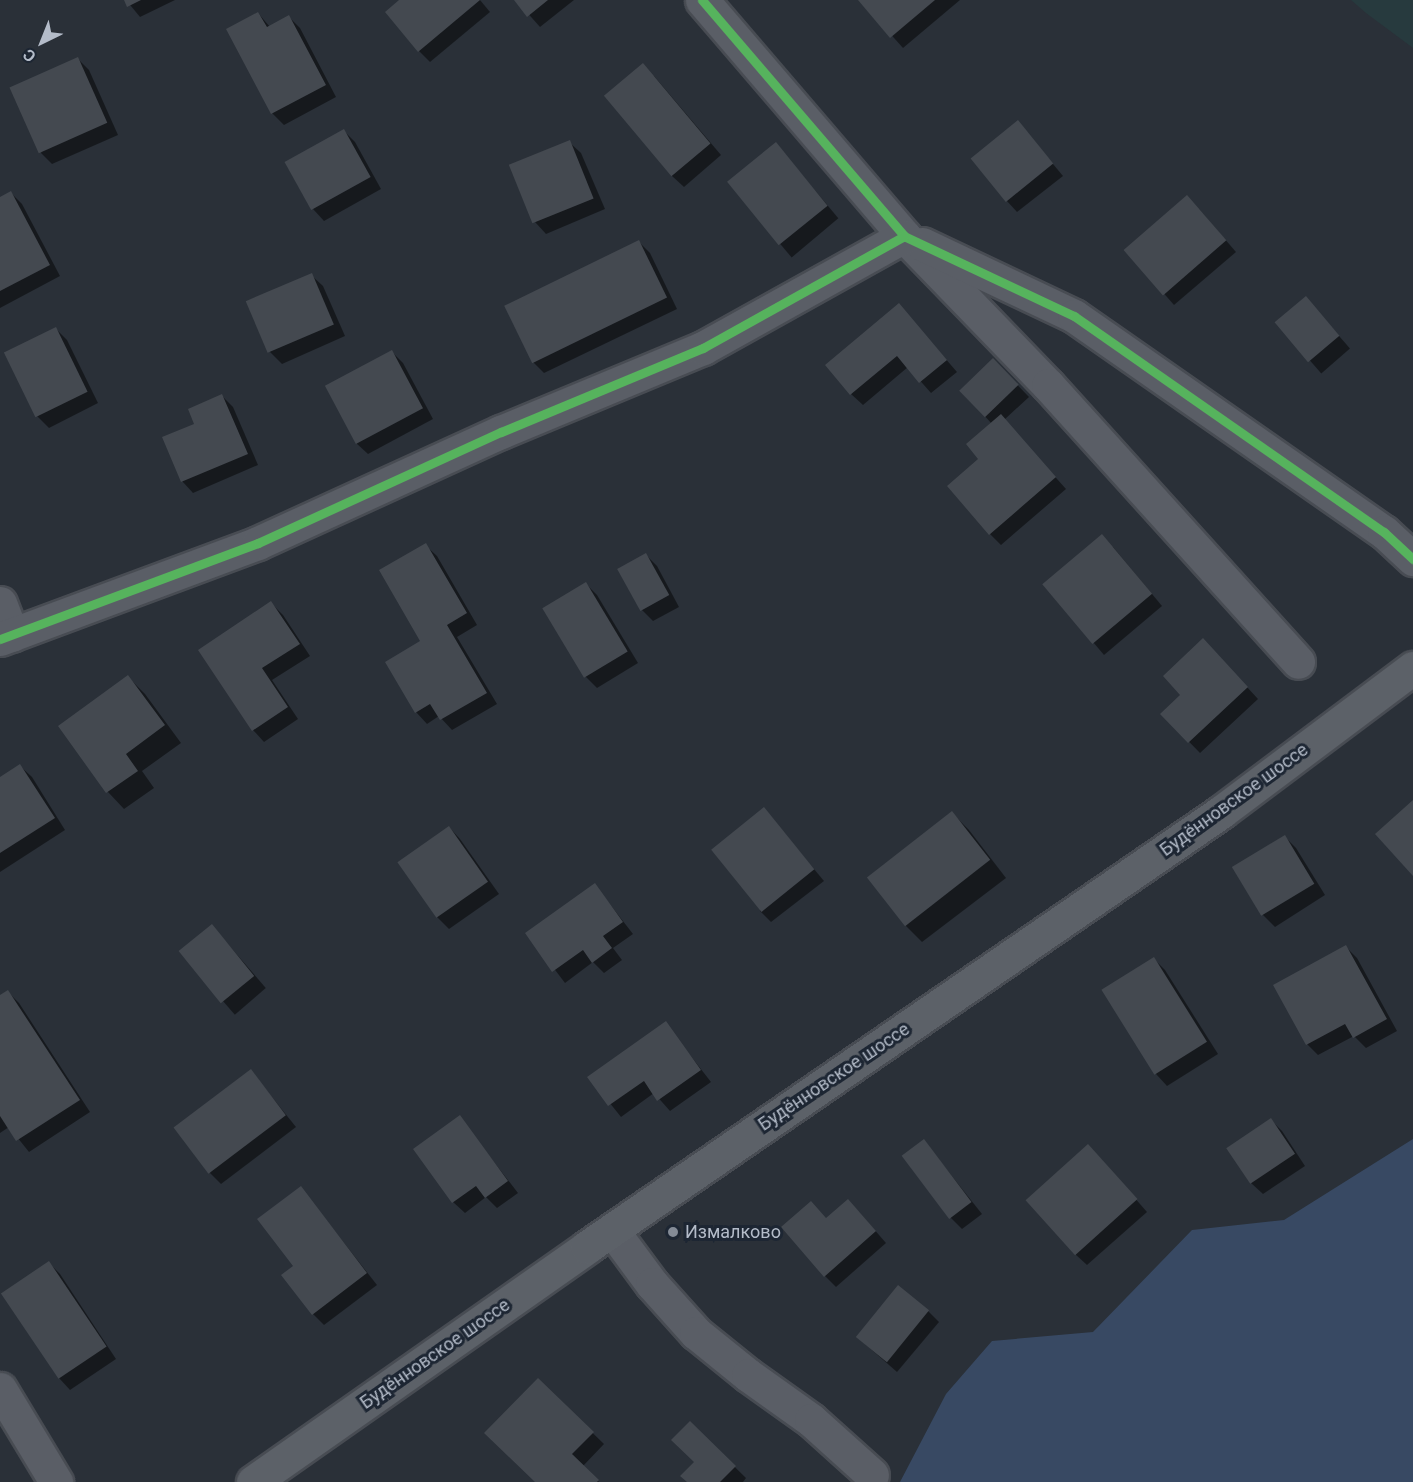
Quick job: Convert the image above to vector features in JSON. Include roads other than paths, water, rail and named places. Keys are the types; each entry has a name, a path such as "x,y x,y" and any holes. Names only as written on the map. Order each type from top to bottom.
{"main road":[{"name":"Будённовское шоссе","path":"253,1482 612,1230 1221,812 1413,668"}],"street":[{"path":"702,0 904,236 1048,385 1298,662"},
{"path":"904,236 1074,316 1384,532 1413,559"},
{"path":"0,603 6,637 258,543 501,432 703,348 904,236"},
{"path":"612,1230 651,1284 696,1333 748,1376 811,1420 872,1475"},
{"path":"0,1389 56,1482"}],"water":[{"path":"1413,1139 1413,1482 900,1482 946,1394 992,1341 1093,1332 1192,1230 1284,1220"}],"place":[{"name":"Измалково","path":"673,1232"}]}
